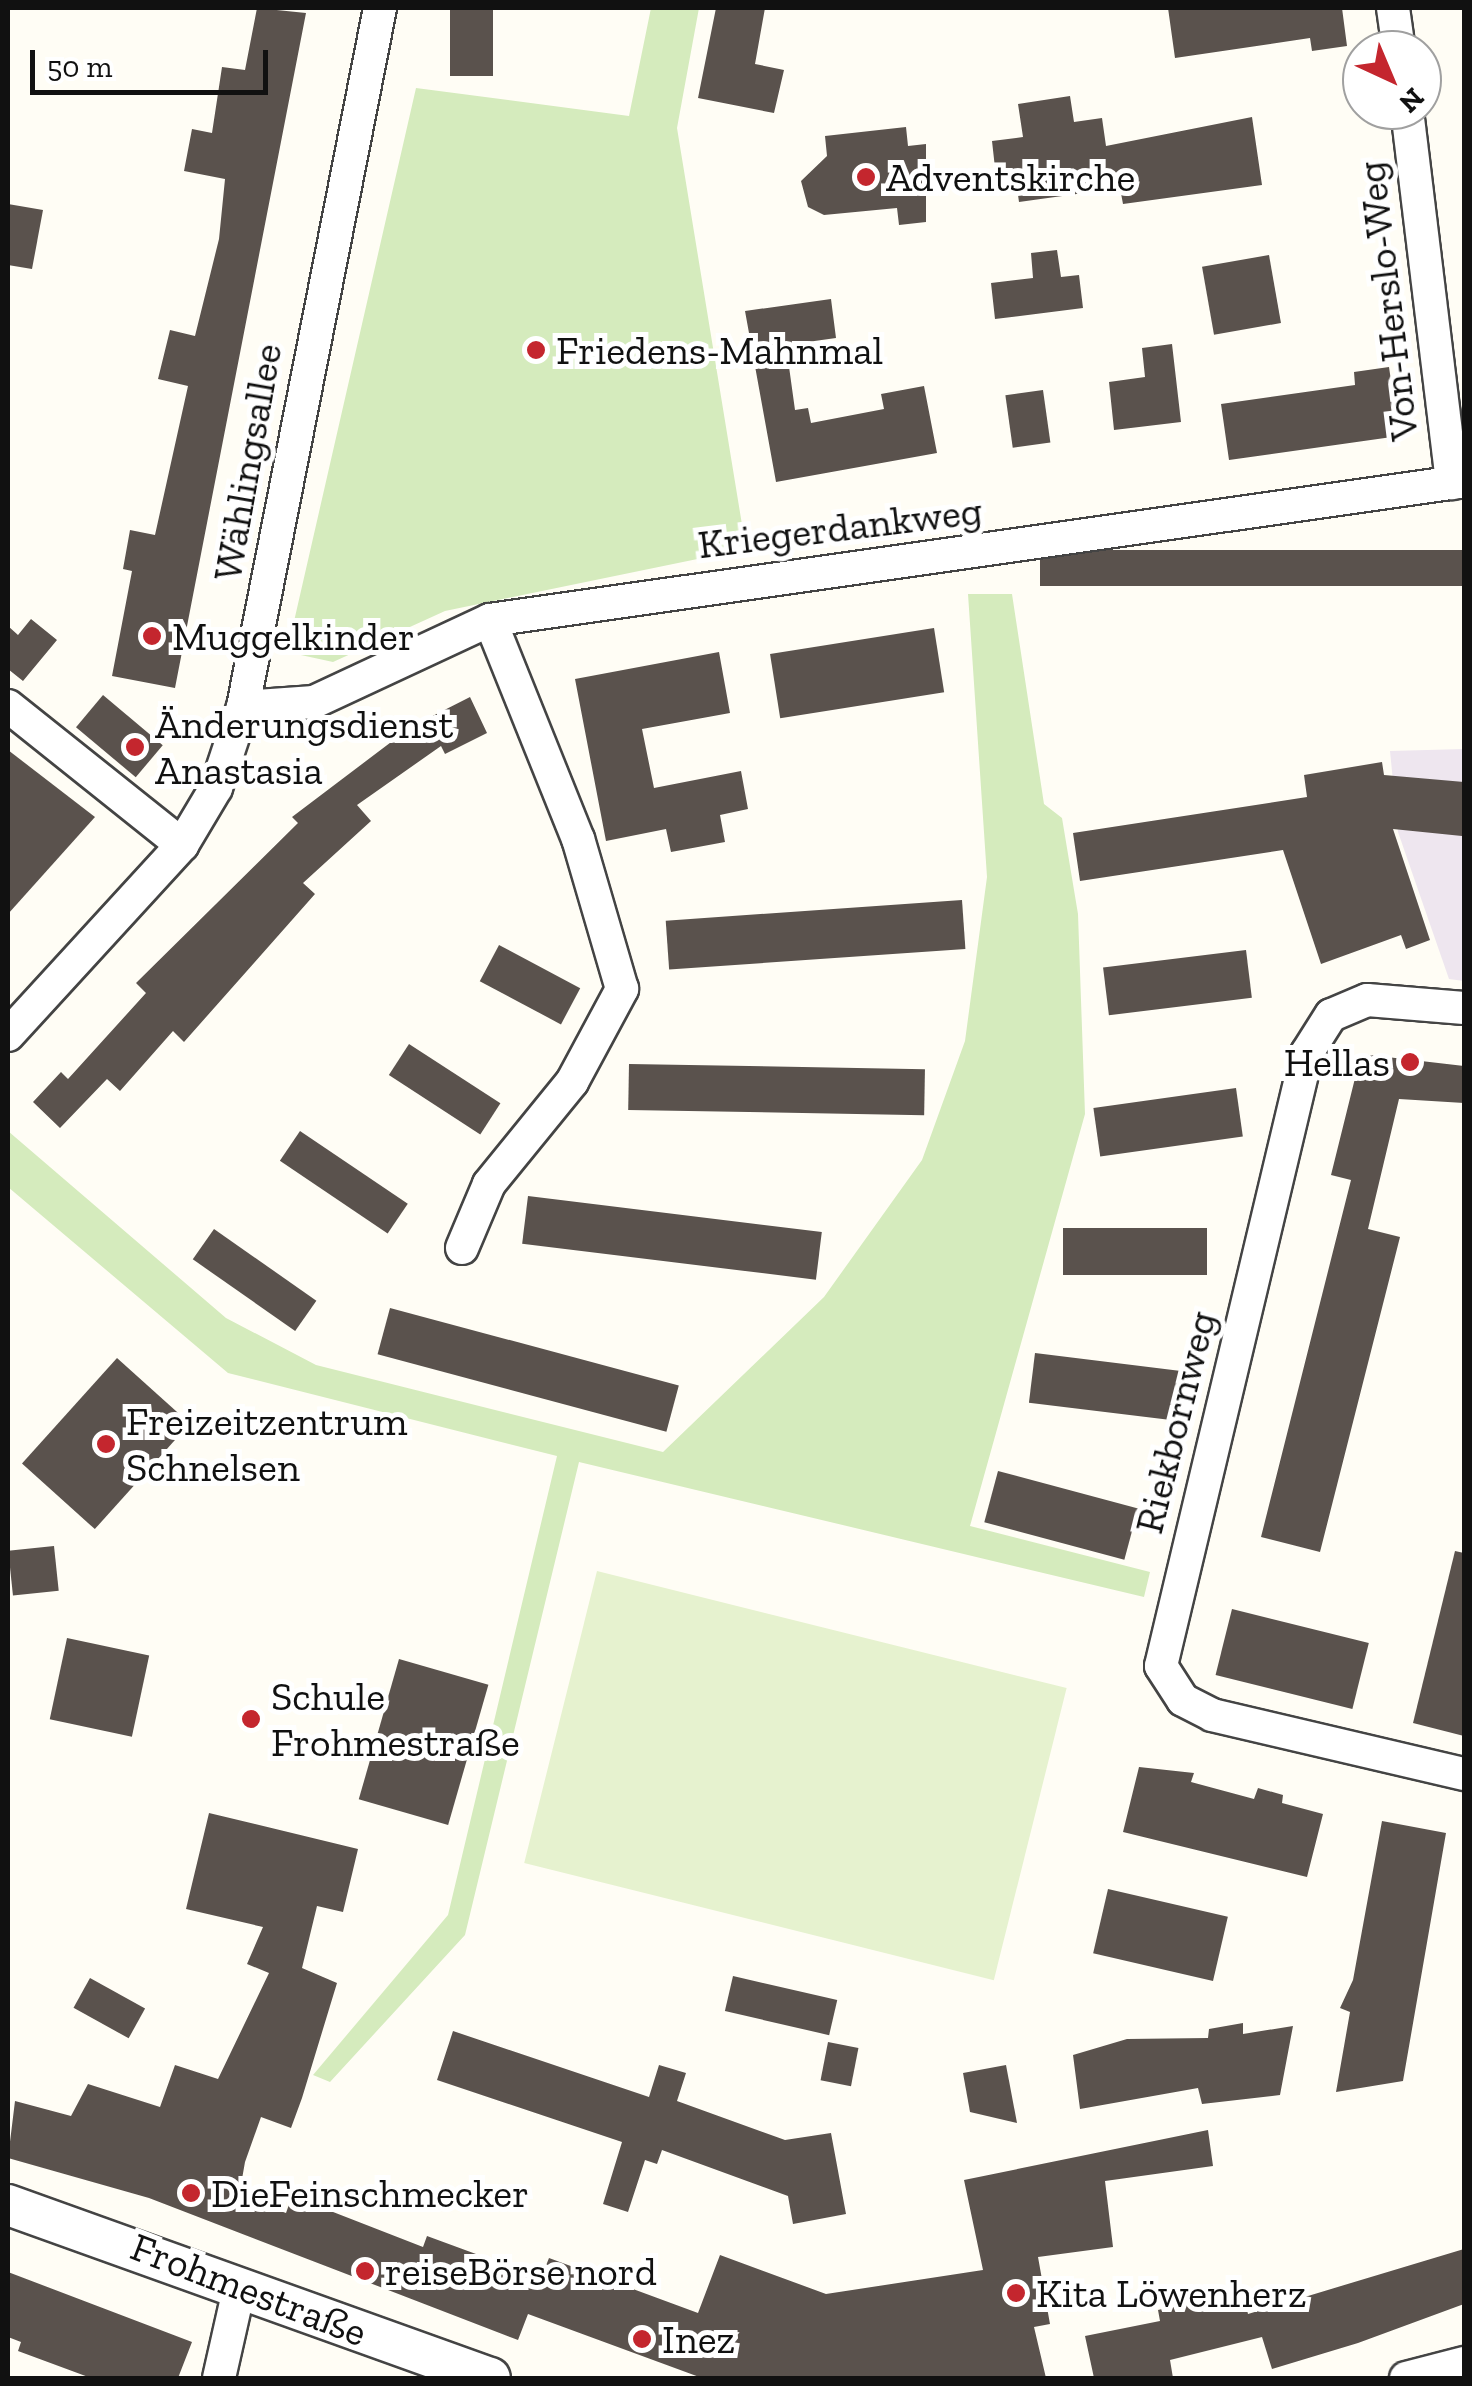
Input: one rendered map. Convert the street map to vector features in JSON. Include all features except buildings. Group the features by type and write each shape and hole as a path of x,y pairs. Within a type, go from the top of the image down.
{"street":[{"name":"Wählingsallee","path":"8,1035 182,845 216,788 243,707 380,8"},
{"name":"Von-Herslo-Weg","path":"1410,130 1458,482"},
{"name":"Kriegerdankweg","path":"243,707 314,702 490,620 1458,482"},
{"path":"462,1248 489,1184 572,1082 622,989 584,856 490,620"},
{"path":"8,706 182,845"},
{"name":"Riekbornweg","path":"1464,1008 1367,1000 1331,1014 1307,1053 1161,1666 1183,1700 1212,1715 1464,1774"},
{"name":"Frohmestraße","path":"8,2205 490,2378"},
{"path":"219,2378 240,2286"},
{"path":"1406,2378 1464,2363"}],"shaded area":[{"path":"1464,749 1464,981 1449,979 1398,832 1390,751"}],"green space":[{"path":"651,8 699,8 677,128 746,549 445,611 333,662 287,652 416,88 629,116"},
{"path":"968,594 1012,594 1044,804 1062,818 1078,914 1085,1114 970,1526 1150,1572 1144,1597 579,1462 465,1935 330,2082 313,2075 448,1915 557,1456 228,1373 8,1187 8,1131 226,1318 316,1365 663,1452 824,1297 922,1160 965,1041 987,877"},
{"path":"597,1571 1067,1688 994,1980 524,1863"}],"place":[{"name":"Adventskirche","path":"866,177"},
{"name":"Friedens-Mahnmal","path":"536,350"},
{"name":"Muggelkinder","path":"152,636"},
{"name":"Änderungsdienst Anastasia","path":"135,747"},
{"name":"Hellas","path":"1410,1062"},
{"name":"Freizeitzentrum Schnelsen","path":"106,1444"},
{"name":"Schule Frohmestraße","path":"251,1719"},
{"name":"DieFeinschmecker","path":"191,2193"},
{"name":"reiseBörse nord","path":"365,2271"},
{"name":"Kita Löwenherz","path":"1016,2293"},
{"name":"Inez","path":"642,2339"}]}
